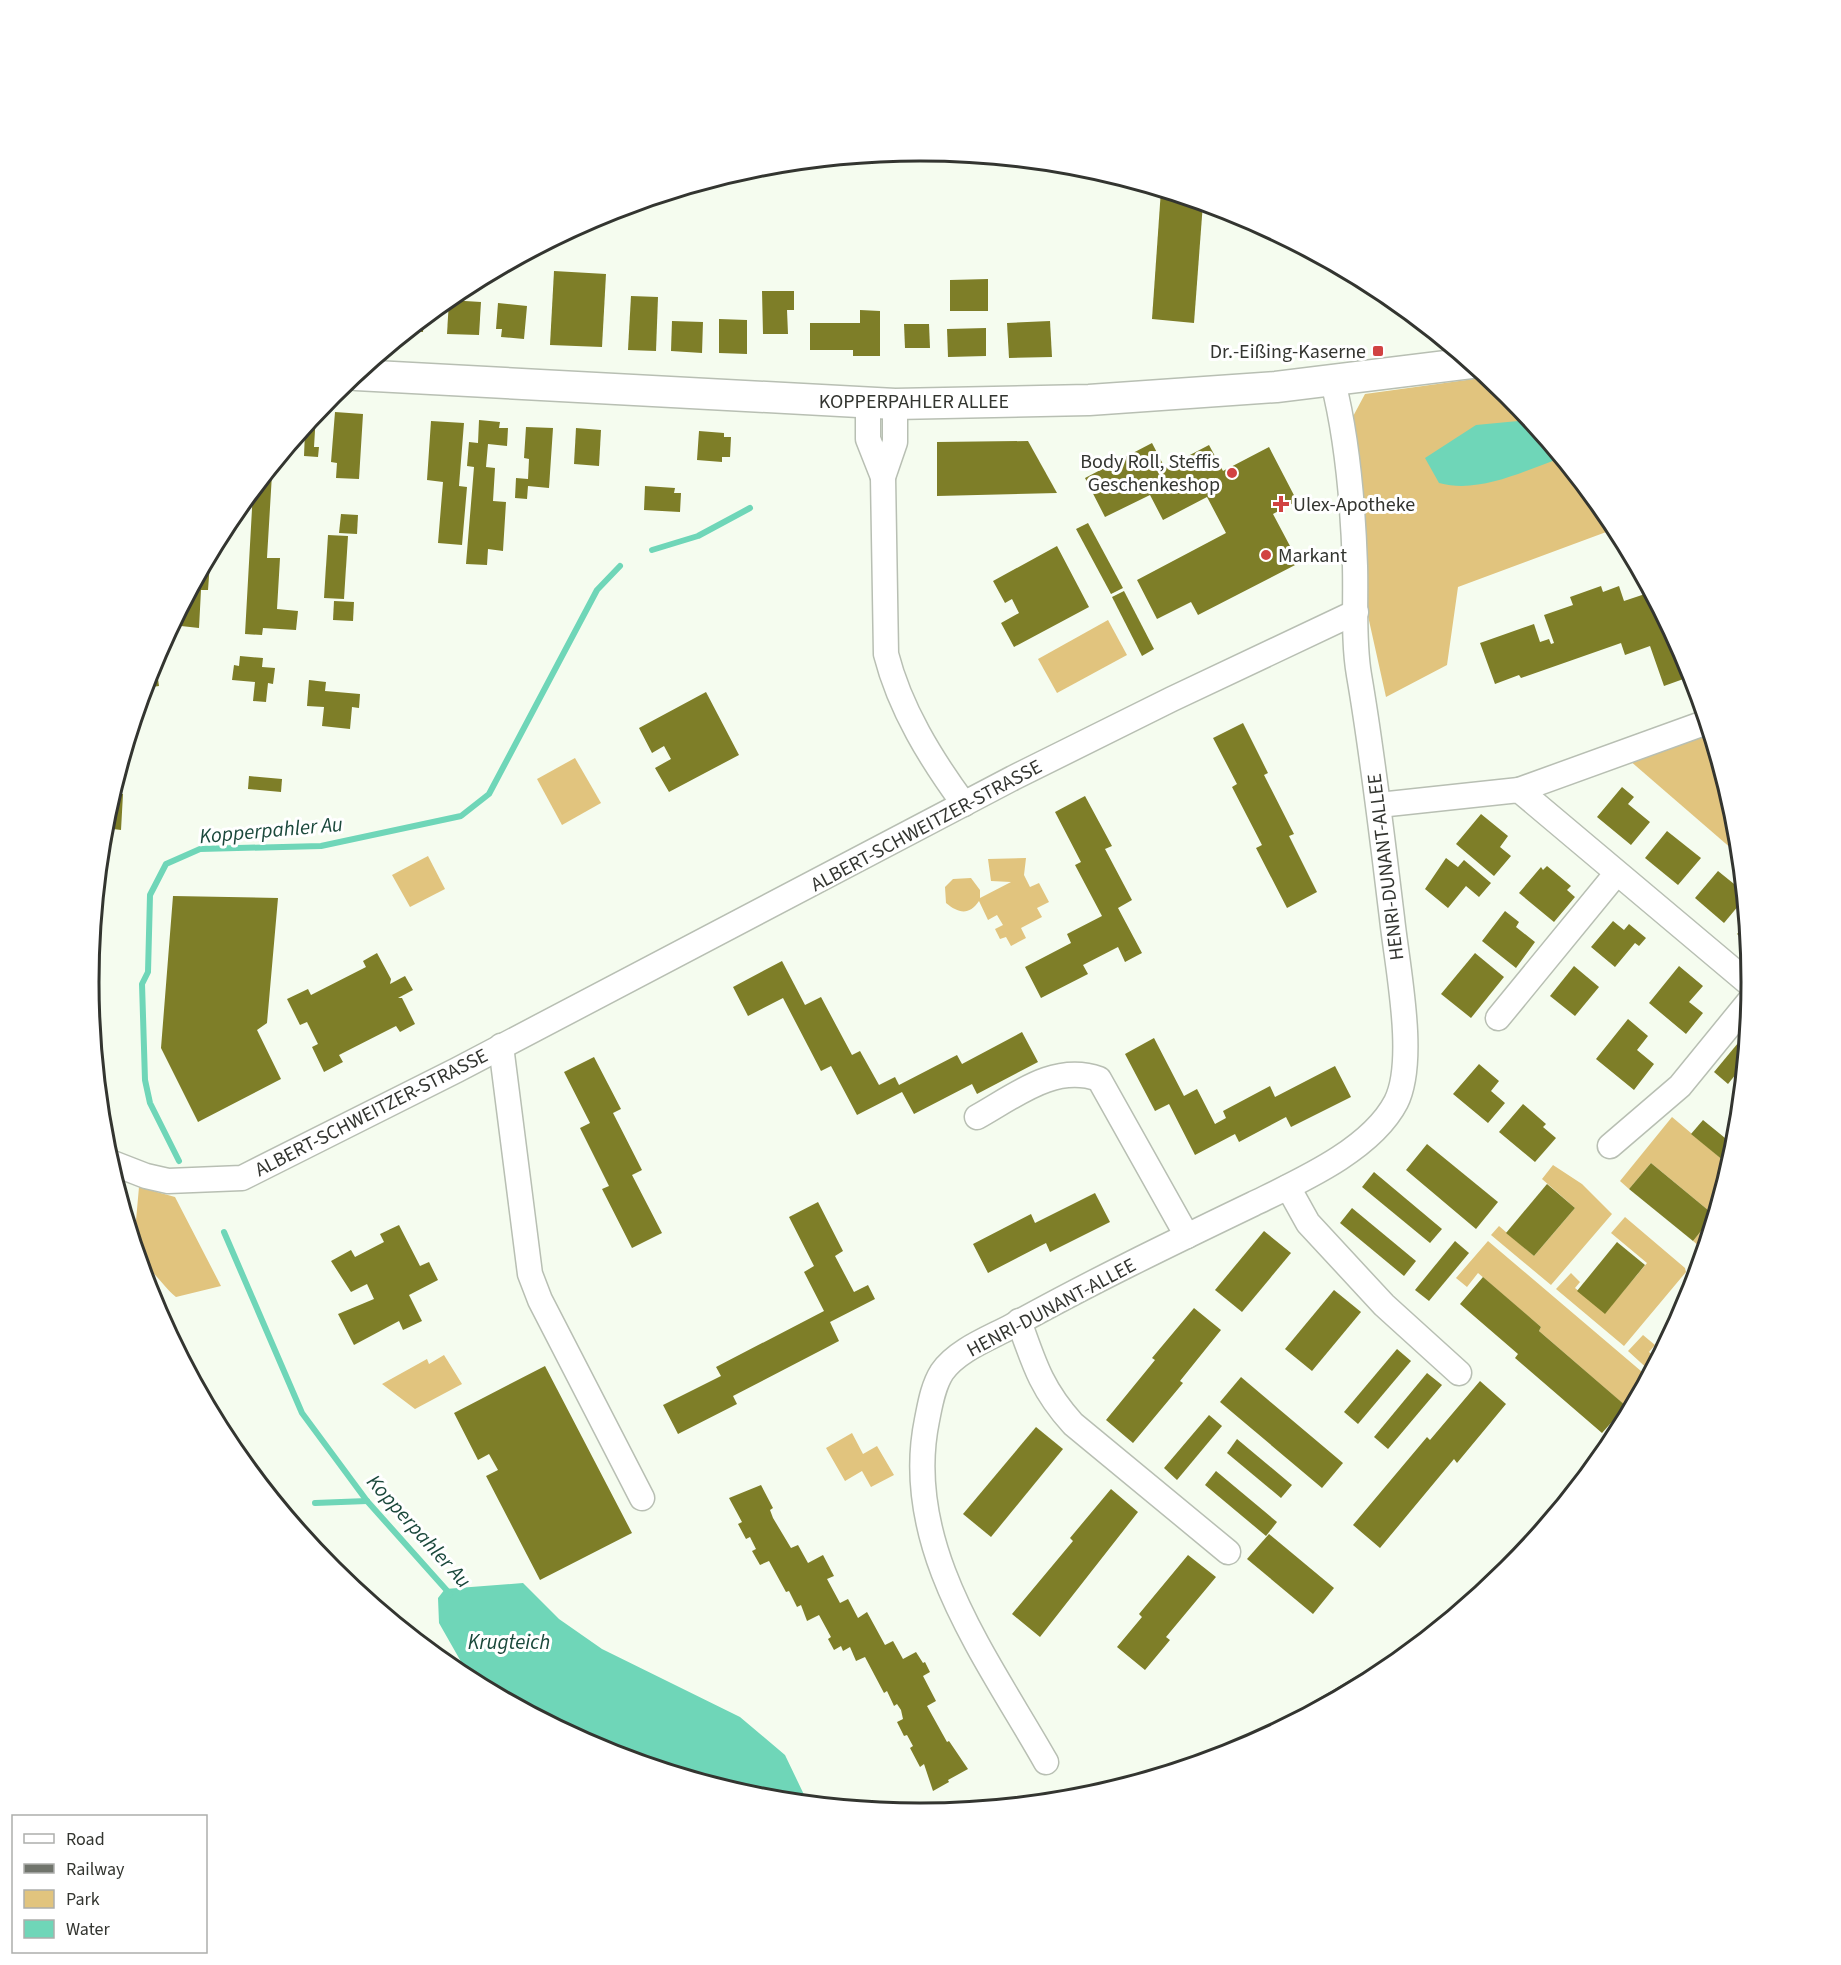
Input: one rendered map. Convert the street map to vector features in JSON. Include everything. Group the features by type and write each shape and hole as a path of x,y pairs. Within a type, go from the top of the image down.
{"street":[{"name":"KOPPERPAHLER ALLEE","path":"368,376 881,404 1089,400 1333,382 1461,364"},
{"name":"HENRI-DUNANT-ALLEE","path":"1046,1762 968,1625 934,1551 924,1498 924,1436 933,1395 943,1371 964,1352 1019,1321 1288,1187 1352,1150 1374,1130 1395,1102 1404,1075 1405,1034 1379,805 1364,691 1359,675 1354,540 1343,429 1333,382"},
{"path":"881,404 868,439 883,477 886,654 893,679 921,738 964,804"},
{"name":"ALBERT-SCHWEITZER-STRASSE","path":"120,1166 146,1176 168,1181 242,1178 501,1046 964,804 1172,699 1356,612"},
{"path":"1379,805 1519,790 1700,725"},
{"path":"1519,790 1742,978"},
{"path":"1498,1018 1616,874"},
{"path":"1610,1146 1680,1086 1741,1011"},
{"name":"ALBERT-SCHWEITZER-STRASSE","path":"501,1046 530,1274 540,1300 642,1498"},
{"path":"977,1117 1055,1075 1083,1073 1099,1079 1187,1236"},
{"path":"1288,1187 1308,1223 1384,1305 1459,1373"},
{"path":"1019,1321 1043,1387 1072,1424 1227,1552"}],"green space":[{"path":"1476,379 1538,441 1572,482 1607,532 1458,587 1447,665 1386,697 1368,616 1350,422 1365,394"},
{"path":"1108,620 1127,655 1057,693 1038,659"},
{"path":"1703,734 1714,770 1730,848 1629,760"},
{"path":"575,758 601,803 562,825 537,779"},
{"path":"428,856 445,889 410,907 392,875"},
{"path":"1026,858 1024,875 1030,887 1039,883 1049,902 1037,908 1042,917 1021,928 1026,938 1011,946 1006,937 1000,939 995,929 1003,925 997,915 988,920 979,901 967,911 959,911 946,903 945,887 953,879 971,878 980,890 980,898 1011,882 991,881 988,859"},
{"path":"1672,1117 1722,1159 1709,1211 1651,1163 1629,1189 1620,1181"},
{"path":"1553,1165 1582,1184 1612,1214 1551,1285 1491,1235 1499,1226 1534,1256 1575,1208 1542,1179"},
{"path":"139,1187 175,1197 221,1286 176,1297 153,1273 136,1223"},
{"path":"1625,1217 1685,1268 1686,1272 1624,1346 1556,1289 1571,1273 1580,1282 1575,1288 1605,1313 1647,1263 1611,1233"},
{"path":"1704,1227 1698,1245 1693,1241"},
{"path":"1488,1241 1643,1373 1625,1405 1539,1331 1541,1327 1478,1273 1467,1287 1456,1278"},
{"path":"1643,1335 1655,1345 1649,1352 1652,1355 1646,1367 1628,1351"},
{"path":"444,1355 462,1384 415,1409 382,1384 427,1359 429,1364"},
{"path":"852,1433 863,1454 877,1446 894,1475 871,1487 862,1471 845,1481 826,1448"}],"water":[{"path":"1519,421 1554,461 1517,475 1486,483 1454,486 1439,483 1425,458 1476,425"},
{"name":"Krugteich","path":"523,1583 559,1619 602,1649 740,1717 785,1755 804,1796 708,1776 656,1760 557,1719 510,1694 463,1665 439,1623 438,1598 445,1589"}],"building":[{"path":"1160,197 1202,212 1194,323 1152,319"},
{"path":"554,271 606,274 602,347 550,345"},
{"path":"988,279 988,311 950,311 950,280"},
{"path":"762,291 794,291 794,310 787,310 788,334 763,334"},
{"path":"631,296 658,297 656,351 628,350"},
{"path":"462,301 481,302 479,335 447,334 448,310"},
{"path":"498,303 527,306 524,339 501,337 502,329 496,329"},
{"path":"860,310 880,311 880,356 853,356 853,350 810,350 810,323 860,323"},
{"path":"719,319 747,320 747,354 719,353"},
{"path":"672,321 703,322 702,353 671,351"},
{"path":"1050,321 1052,357 1009,358 1007,323"},
{"path":"904,324 929,324 930,348 905,348"},
{"path":"986,328 986,356 948,357 947,329"},
{"path":"335,412 363,414 359,479 336,478 337,463 331,462"},
{"path":"479,420 500,422 499,428 508,428 507,446 488,444 486,467 495,468 493,501 506,502 503,551 488,549 487,565 466,564 474,467 467,466 469,442 478,443"},
{"path":"431,421 464,423 459,486 467,487 462,545 438,543 443,482 427,480"},
{"path":"526,427 553,428 549,488 528,486 527,499 515,498 516,478 528,479 529,459 524,458"},
{"path":"315,428 314,447 319,447 318,457 304,456 305,439"},
{"path":"576,428 601,430 599,466 574,464"},
{"path":"699,431 724,433 724,437 731,437 730,457 722,457 722,462 697,460"},
{"path":"1028,441 1057,493 937,496 937,442"},
{"path":"1152,443 1165,468 1209,445 1223,471 1269,447 1297,501 1273,514 1299,563 1198,615 1191,602 1157,619 1137,580 1226,533 1207,497 1163,520 1150,495 1105,517 1085,478"},
{"path":"272,479 267,558 280,558 277,609 298,611 296,630 263,628 262,635 245,634 252,505"},
{"path":"645,486 675,488 674,493 681,493 680,512 644,510"},
{"path":"341,514 358,515 357,534 339,533"},
{"path":"1088,523 1123,588 1111,594 1076,529"},
{"path":"328,535 348,536 344,599 324,598"},
{"path":"1057,546 1089,607 1014,647 1001,623 1019,613 1012,599 1005,603 993,581"},
{"path":"209,571 208,590 201,590 199,628 181,626"},
{"path":"1601,586 1603,592 1619,586 1624,601 1644,594 1683,679 1664,686 1650,646 1625,655 1621,643 1521,678 1519,675 1495,684 1480,643 1534,624 1540,642 1549,639 1551,644 1554,643 1544,615 1573,605 1570,597"},
{"path":"1124,591 1154,649 1142,656 1112,597"},
{"path":"334,601 354,602 353,621 333,620"},
{"path":"240,656 263,658 262,667 275,668 273,684 268,683 266,702 253,701 255,682 232,680 234,665 239,666"},
{"path":"309,680 326,682 325,691 360,694 359,708 352,707 350,729 322,726 324,707 307,706"},
{"path":"706,692 739,755 669,792 655,768 671,759 664,746 652,753 639,728"},
{"path":"1243,723 1268,773 1264,775 1294,834 1289,836 1317,892 1287,908 1256,848 1262,845 1232,787 1237,784 1213,738"},
{"path":"249,776 282,779 281,792 248,789"},
{"path":"1622,787 1634,797 1628,804 1650,822 1631,845 1597,817"},
{"path":"123,794 121,830 114,829"},
{"path":"1085,796 1112,846 1105,849 1132,900 1118,908 1142,953 1125,962 1118,947 1083,965 1088,974 1041,998 1025,967 1071,943 1067,934 1102,916 1075,865 1081,862 1055,812"},
{"path":"1481,814 1508,836 1500,847 1511,856 1494,876 1456,844"},
{"path":"1667,831 1701,858 1678,885 1645,858"},
{"path":"1446,858 1458,867 1464,860 1491,883 1479,897 1466,886 1448,908 1425,889"},
{"path":"1547,866 1571,886 1567,890 1575,897 1554,922 1519,893 1541,867 1543,870"},
{"path":"1718,871 1736,886 1738,906 1724,923 1695,898"},
{"path":"173,896 278,898 267,1023 257,1030 281,1079 198,1122 161,1048"},
{"path":"1505,911 1519,922 1516,927 1535,942 1516,968 1482,941"},
{"path":"1613,921 1624,930 1629,924 1646,938 1639,946 1635,943 1615,967 1591,947"},
{"path":"377,953 391,979 390,984 405,976 413,990 398,998 402,998 415,1024 400,1032 396,1026 339,1055 343,1062 324,1072 312,1047 318,1044 307,1022 300,1025 287,999 308,989 311,995 366,967 363,961"},
{"path":"1475,953 1504,977 1471,1018 1441,994"},
{"path":"782,961 805,1005 821,997 852,1055 860,1051 879,1085 895,1077 899,1085 957,1055 962,1064 1022,1032 1038,1062 977,1094 972,1084 914,1114 902,1092 857,1115 831,1066 821,1071 783,998 748,1016 733,987"},
{"path":"1574,966 1599,987 1575,1016 1550,996"},
{"path":"1679,966 1703,986 1689,1002 1703,1013 1686,1034 1649,1003"},
{"path":"1628,1019 1648,1036 1637,1050 1654,1064 1634,1090 1596,1059"},
{"path":"1154,1038 1184,1096 1197,1089 1215,1124 1226,1118 1223,1111 1270,1086 1275,1097 1335,1066 1351,1097 1291,1127 1286,1117 1239,1142 1235,1134 1195,1155 1169,1104 1155,1111 1125,1054"},
{"path":"1740,1041 1737,1073 1728,1084 1714,1072"},
{"path":"594,1057 621,1109 613,1113 642,1170 632,1175 662,1233 632,1248 602,1189 609,1186 580,1128 590,1123 564,1072"},
{"path":"1479,1064 1499,1081 1491,1091 1505,1103 1488,1123 1453,1094"},
{"path":"1523,1104 1546,1124 1543,1127 1556,1138 1535,1162 1499,1132"},
{"path":"1703,1120 1727,1139 1722,1160 1691,1134"},
{"path":"1427,1144 1498,1202 1476,1229 1406,1170"},
{"path":"1651,1163 1709,1211 1704,1227 1693,1241 1629,1189"},
{"path":"1374,1172 1442,1229 1430,1243 1362,1187"},
{"path":"1547,1184 1575,1208 1534,1256 1506,1233"},
{"path":"1095,1193 1110,1222 1050,1252 1046,1243 988,1273 973,1244 1031,1214 1035,1223"},
{"path":"818,1202 843,1251 835,1256 854,1292 868,1285 875,1299 830,1322 839,1341 733,1396 737,1404 678,1434 663,1405 721,1376 716,1367 824,1311 804,1272 814,1266 789,1217"},
{"path":"1352,1208 1416,1261 1404,1276 1340,1223"},
{"path":"399,1225 420,1266 429,1262 438,1280 409,1295 422,1321 403,1330 399,1321 354,1345 338,1314 374,1299 367,1284 351,1292 331,1261 351,1250 355,1257 384,1242 380,1234"},
{"path":"1264,1231 1291,1253 1242,1312 1215,1290"},
{"path":"1455,1241 1469,1253 1429,1301 1415,1290"},
{"path":"1617,1242 1645,1265 1605,1314 1577,1291"},
{"path":"1483,1277 1541,1327 1539,1331 1625,1405 1620,1413 1602,1433 1515,1358 1518,1354 1460,1304"},
{"path":"1334,1290 1361,1312 1312,1371 1285,1349"},
{"path":"1194,1308 1221,1330 1180,1381 1183,1383 1133,1443 1106,1420 1155,1360 1152,1358"},
{"path":"1397,1349 1411,1361 1358,1424 1344,1412"},
{"path":"545,1366 632,1533 540,1580 486,1476 498,1470 489,1454 478,1460 454,1413"},
{"path":"1427,1373 1442,1385 1388,1449 1374,1437"},
{"path":"1241,1377 1343,1463 1322,1488 1220,1402"},
{"path":"1480,1381 1506,1404 1457,1463 1454,1459 1380,1548 1353,1525 1427,1437 1430,1440"},
{"path":"1209,1415 1222,1426 1177,1480 1164,1468"},
{"path":"1036,1427 1063,1449 991,1537 963,1514"},
{"path":"1237,1439 1292,1485 1281,1498 1227,1453"},
{"path":"1216,1471 1277,1522 1266,1536 1205,1485"},
{"path":"761,1485 773,1508 770,1510 773,1518 791,1548 798,1545 808,1563 823,1555 834,1576 827,1579 840,1603 848,1599 858,1618 867,1612 885,1645 893,1641 903,1659 916,1652 923,1663 925,1662 930,1672 923,1676 936,1701 927,1706 947,1742 949,1741 968,1769 948,1780 949,1782 933,1791 924,1764 920,1767 910,1748 913,1746 907,1735 904,1736 897,1722 903,1719 901,1710 897,1704 894,1706 887,1691 884,1693 865,1657 856,1661 850,1647 843,1651 841,1646 834,1650 828,1639 831,1637 819,1615 807,1621 801,1605 797,1607 789,1591 786,1592 769,1561 760,1565 752,1551 756,1549 750,1537 746,1539 738,1524 742,1522 729,1498"},
{"path":"1111,1489 1138,1512 1040,1637 1012,1614 1073,1541 1070,1538"},
{"path":"1269,1534 1334,1588 1313,1614 1247,1559"},
{"path":"1188,1555 1216,1577 1166,1637 1170,1640 1145,1670 1117,1647 1142,1617 1139,1614"}],"waterway":[{"name":"Kopperpahler Au","path":"652,550 698,536 750,508"},
{"name":"Kopperpahler Au","path":"179,1161 150,1103 145,1080 142,984 148,972 150,895 166,864 200,849 321,846 461,816 489,794 597,590 620,566"},
{"name":"Kopperpahler Au","path":"224,1232 302,1413 367,1501 450,1594"},
{"path":"315,1503 367,1501"}],"place":[{"name":"Dr.-Eißing-Kaserne","path":"1378,351"},
{"name":"Body Roll, Steffis Geschenkeshop","path":"1232,473"},
{"name":"Ulex-Apotheke","path":"1281,504"},
{"name":"Markant","path":"1266,555"}]}
